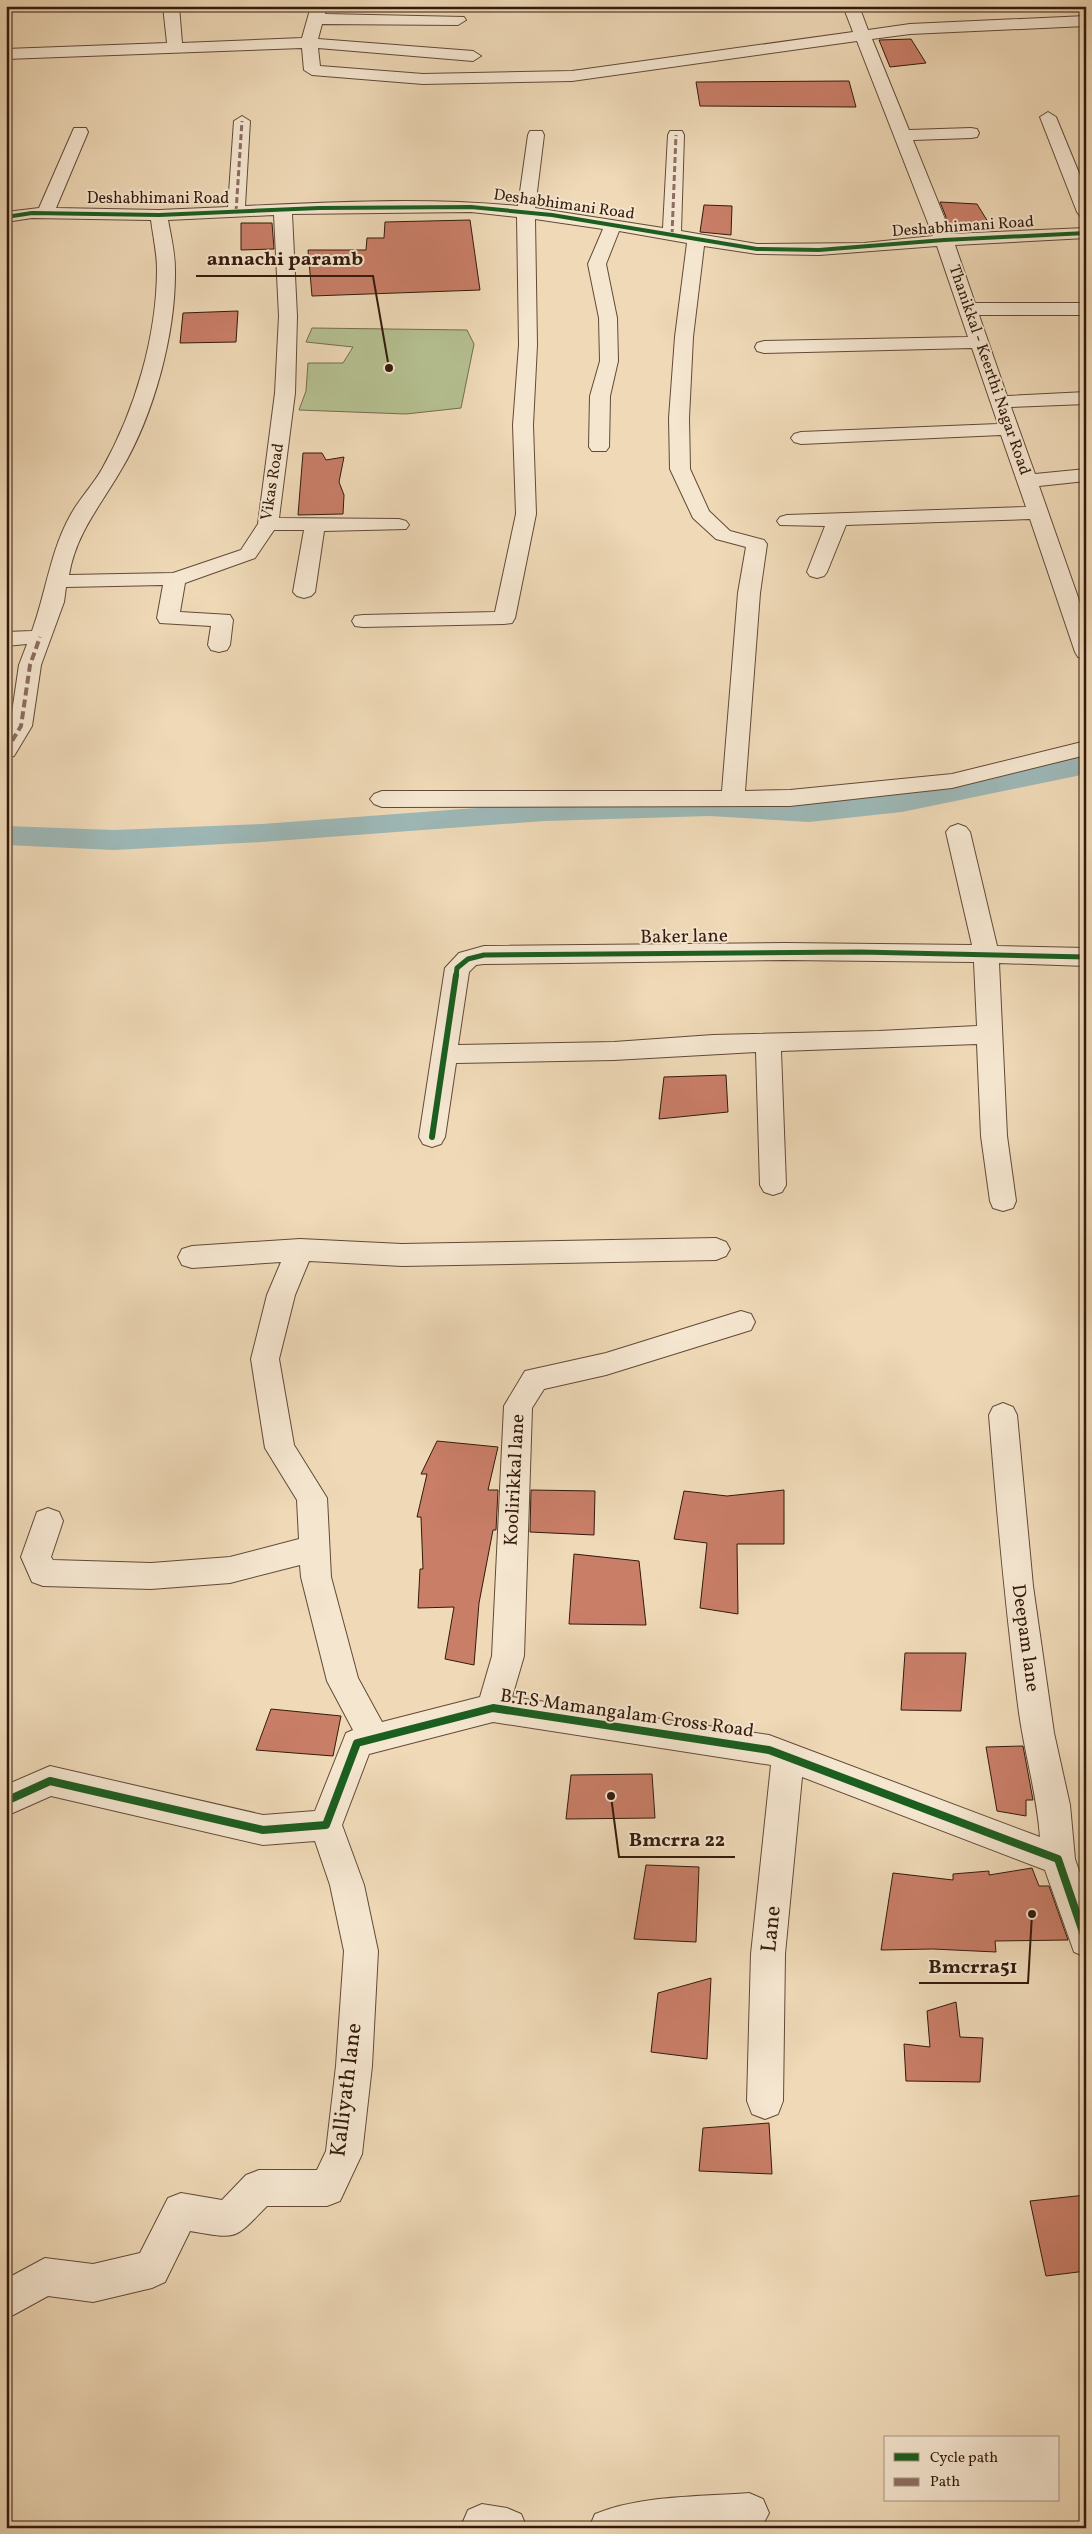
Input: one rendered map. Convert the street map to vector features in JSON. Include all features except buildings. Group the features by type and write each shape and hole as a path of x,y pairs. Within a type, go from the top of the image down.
{"street":[{"path":"171,6 175,49"},
{"name":"Thanikkal - Keerthi Nagar Road","path":"851,6 944,240 1086,652"},
{"path":"458,20 318,12 309,43 312,70 443,79 572,76 910,29 1086,21"},
{"path":"6,54 309,43 473,56"},
{"path":"1048,117 1086,212"},
{"path":"236,212 242,121"},
{"path":"45,213 80,132"},
{"path":"904,136 971,133"},
{"path":"363,621 504,618 526,514 523,425 528,345 526,211 536,136"},
{"path":"672,235 676,136"},
{"name":"Deshabhimani Road","path":"7,218 45,213 159,214 283,211 318,208 471,207 526,211 757,249 819,250 864,248 944,240 1086,234"},
{"name":"Vikas Road","path":"57,581 176,579 248,554 268,524 285,393 288,316 283,211"},
{"path":"6,751 21,726 30,665 53,602 61,560 80,516 112,469 140,406 159,344 166,269 159,214"},
{"path":"599,447 600,396 609,361 608,318 597,264 613,225"},
{"path":"696,240 684,337 679,418 680,469 700,514 723,535 757,544 749,593 733,798"},
{"path":"968,309 1086,309"},
{"path":"764,347 979,342"},
{"path":"1000,402 1086,398"},
{"path":"801,438 1010,429"},
{"path":"1027,481 1086,475"},
{"path":"787,521 1038,513"},
{"path":"817,572 838,520"},
{"path":"268,524 399,525"},
{"path":"304,592 315,525"},
{"path":"176,579 168,618 222,620 219,644"},
{"path":"6,639 40,637"},
{"path":"382,799 790,798 952,781 1086,748"},
{"path":"958,832 986,953 994,1136 1003,1201"},
{"name":"Baker lane","path":"432,1137 458,968 468,959 484,955 697,951 986,953 1086,957"},
{"path":"445,1054 614,1051 713,1044 989,1034"},
{"path":"768,1043 772,1185"},
{"path":"192,1257 300,1250 402,1255 614,1253 716,1249"},
{"path":"300,1250 281,1295 265,1359 280,1448 312,1498 316,1577 343,1681 374,1738"},
{"name":"Koolirikkal lane","path":"492,1708 508,1656 518,1406 535,1379 606,1364 741,1322"},
{"name":"Deepam lane","path":"1003,1415 1018,1586 1038,1733 1054,1805 1058,1859"},
{"path":"48,1520 36,1557 43,1573 150,1576 230,1570 314,1548"},
{"name":"B.T.S Mamangalam Cross Road","path":"326,1825 357,1742 492,1708 769,1750 1058,1859"},
{"name":"Lane","path":"765,2101 768,1954 788,1757"},
{"path":"6,1801 50,1781 263,1830 326,1825"},
{"name":"Kalliyath lane","path":"6,2300 45,2277 93,2283 152,2269 181,2211 230,2219 259,2188 327,2188 344,2154 354,2066 361,1951 347,1886 326,1825"},
{"path":"1058,1859 1086,1941"},
{"path":"609,2528 651,2521 749,2513"}],"green space":[{"path":"312,328 467,330 474,344 461,408 406,414 299,410 306,391 308,363 343,363 353,347 306,342"}],"waterway":[{"path":"6,835 114,840 262,833 544,812 710,807 809,813 902,803 1086,765"}],"marked path":[{"path":"236,212 242,121"},
{"path":"672,235 676,135"},
{"path":"6,751 21,726 30,665 40,637"}],"cycle path":[{"path":"6,217 32,213 159,215 319,208 471,207 552,215 757,249 819,250 864,248 944,240 1086,233"},
{"path":"432,1137 457,968 468,959 484,955 785,952 1011,954 1086,957"},
{"path":"6,1801 50,1781 263,1830 326,1825 357,1743 493,1708 769,1750 1058,1859 1086,1941"}],"place":[{"name":"annachi paramb","path":"389,368"},
{"name":"Bmcrra 22","path":"611,1796"},
{"name":"Bmcrra51","path":"1032,1914"}]}
